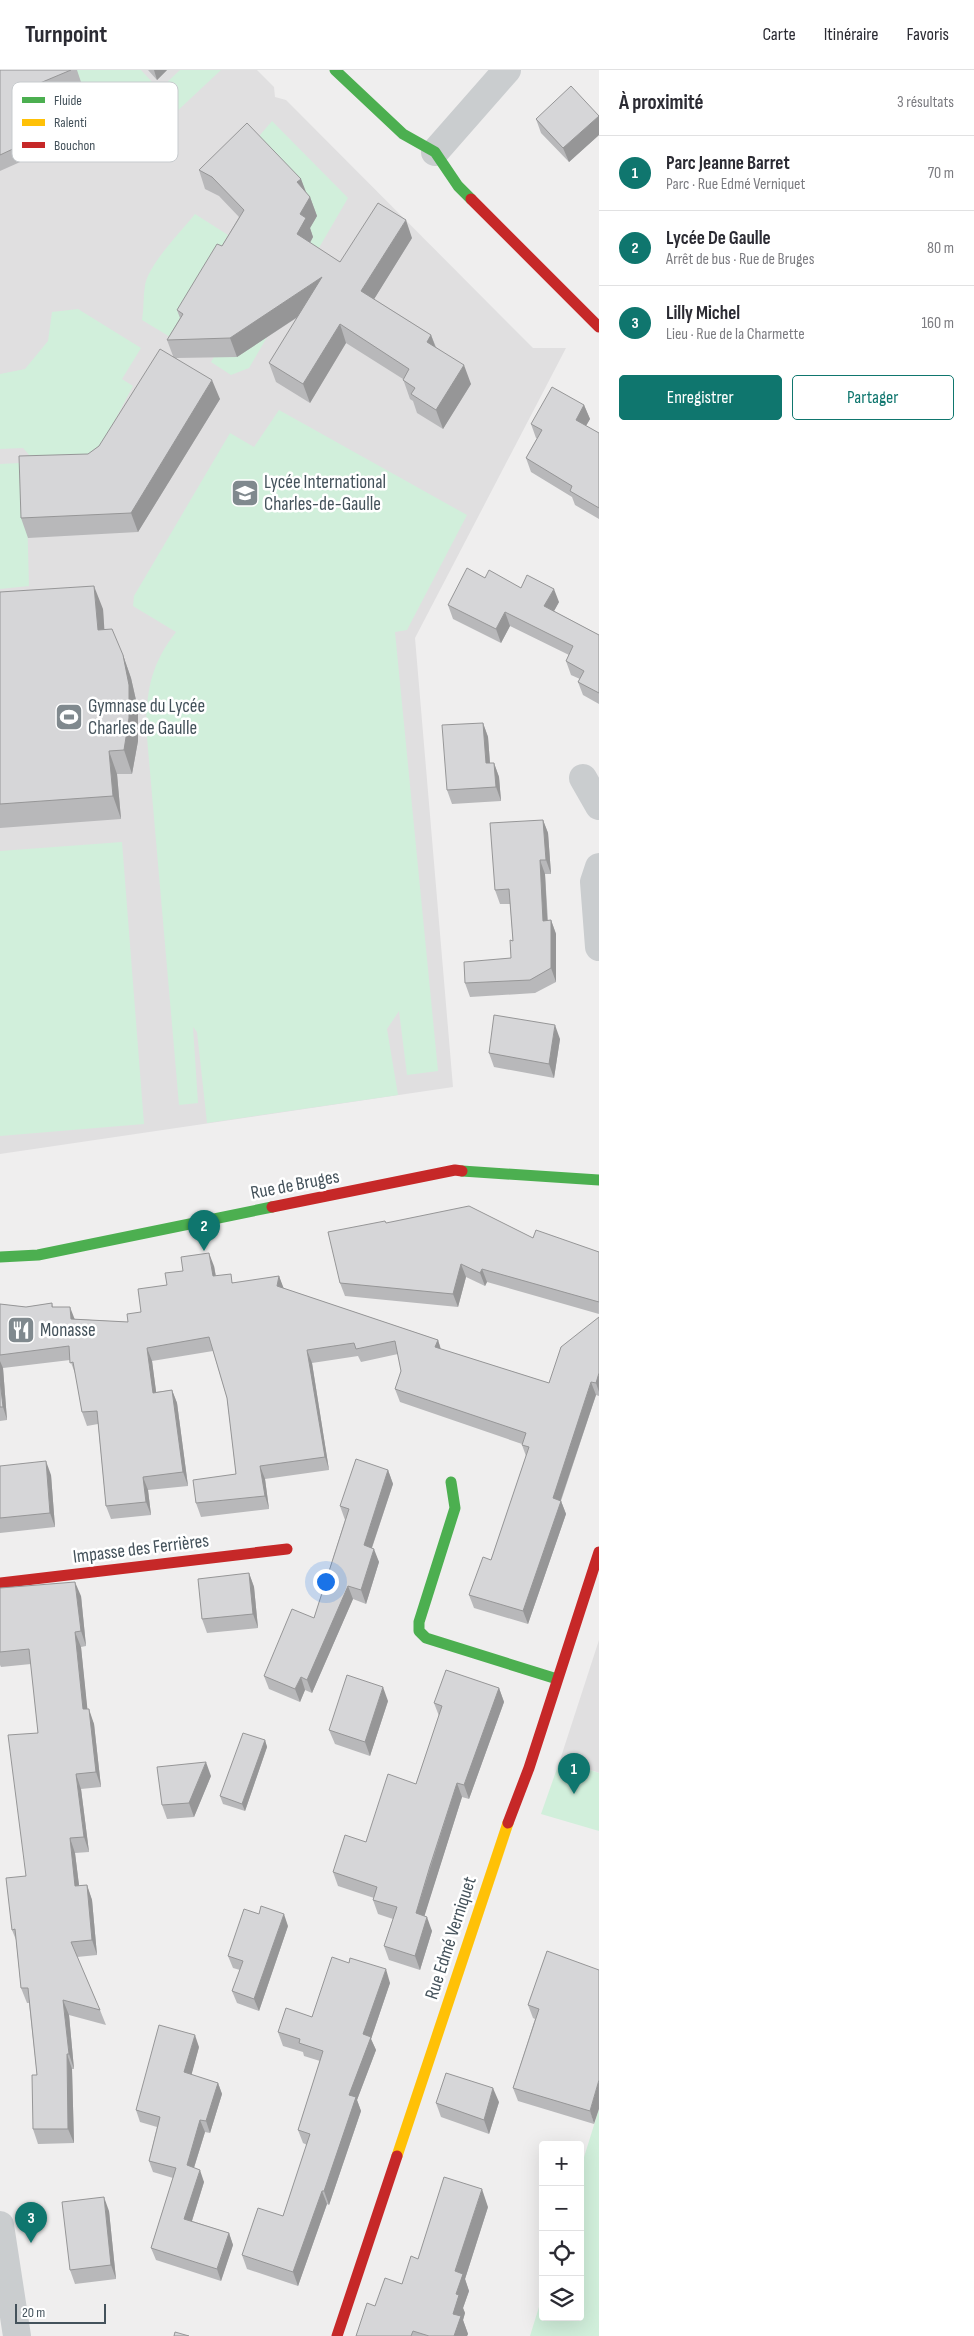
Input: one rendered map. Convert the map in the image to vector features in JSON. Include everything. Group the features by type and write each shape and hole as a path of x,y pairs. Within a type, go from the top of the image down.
{"street":[{"path":"335,70 403,134 434,152 458,186 599,327"},
{"path":"434,152 507,70"},
{"path":"583,778 599,806"},
{"path":"599,867 594,882 599,947"},
{"name":"Rue de Bruges","path":"0,1257 38,1255 456,1170 599,1180"},
{"path":"450,1482 455,1508 419,1622 419,1631 426,1638 557,1678"},
{"name":"Impasse des Ferrières","path":"0,1583 287,1550"},
{"name":"Rue Edmé Verniquet","path":"337,2336 511,1813 529,1768 599,1552"},
{"path":"0,2225 11,2326"}],"shaded area":[{"name":"Lycée International Charles-de-Gaulle","path":"0,70 257,70 274,87 275,97 286,100 533,348 566,348 415,638 453,1087 0,1154"},
{"path":"599,1640 599,1773 560,1760"}],"green space":[{"path":"76,70 141,70 152,82 64,82"},
{"path":"180,70 221,70 178,110 178,82 167,82"},
{"path":"272,121 348,198 249,368 231,375 211,362 218,350 254,142"},
{"path":"195,214 228,235 178,325 195,352 142,320 144,289 148,276 159,257"},
{"path":"78,309 141,348 122,379 133,386 96,456 31,457 23,448 0,449 0,374 25,369 48,341 52,312"},
{"path":"279,410 467,515 407,630 395,632 438,1071 407,1075 399,1011 387,1029 398,1095 207,1123 197,1032 193,1027 198,1103 179,1105 146,726 152,676 161,654 176,632 133,606 134,596 230,433 254,447"},
{"path":"19,463 26,475 29,586 0,589 0,464"},
{"path":"122,842 144,1124 0,1136 0,851"},
{"path":"560,1760 599,1773 599,1831 541,1814"},
{"path":"599,2109 599,2336 530,2336 539,2307 539,2321 584,2321 584,2157"}],"building":[{"path":"0,70 71,70 42,82 12,82 12,149 0,155"},
{"path":"571,86 599,116 563,148 536,119"},
{"path":"247,123 301,179 297,182 310,197 300,214 306,218 297,234 340,262 378,203 406,220 361,291 431,335 427,342 464,365 436,410 411,394 415,388 403,380 409,369 340,324 303,384 269,363 322,277 230,338 167,340 183,314 177,310 217,244 222,246 244,210 212,177 199,170"},
{"path":"160,349 212,380 131,513 21,518 19,456 88,454 99,446"},
{"path":"552,387 584,405 576,420 599,433 599,508 570,491 572,486 526,458 542,430 531,424"},
{"path":"467,568 485,578 489,570 521,588 527,575 554,589 544,606 599,635 599,693 578,682 584,671 566,661 573,646 505,612 496,629 448,605"},
{"name":"Gymnase du Lycée Charles de Gaulle","path":"94,586 98,630 112,629 123,655 129,685 129,718 124,750 109,751 113,796 0,804 0,592"},
{"path":"483,723 486,763 494,763 496,787 447,790 442,725"},
{"path":"543,820 546,860 540,860 543,921 551,920 551,968 530,980 465,983 464,962 511,958 510,940 513,941 509,889 495,890 490,823"},
{"path":"494,1015 555,1025 549,1064 489,1053"},
{"path":"469,1206 533,1238 536,1230 599,1252 599,1302 482,1269 480,1273 461,1264 453,1294 340,1283 328,1232 385,1221 386,1223"},
{"path":"209,1253 213,1276 231,1274 232,1283 279,1276 277,1286 438,1340 435,1347 549,1383 561,1347 599,1317 599,1373 596,1383 591,1382 553,1498 561,1501 523,1611 469,1595 483,1557 491,1560 529,1447 522,1445 526,1433 395,1389 401,1371 395,1341 356,1349 354,1343 307,1350 325,1457 260,1466 265,1496 196,1503 193,1480 236,1474 227,1398 209,1337 147,1348 153,1393 172,1390 183,1472 143,1477 146,1502 106,1506 97,1411 82,1412 73,1362 70,1363 69,1346 0,1355 0,1304 26,1307 52,1303 52,1307 70,1307 71,1319 128,1322 127,1314 141,1312 138,1289 167,1285 165,1273 183,1271 181,1257"},
{"path":"0,1380 3,1407 0,1407"},
{"path":"356,1459 388,1470 364,1545 374,1549 361,1590 348,1586 307,1680 301,1677 295,1689 264,1676 292,1609 314,1618 349,1509 340,1506"},
{"path":"46,1461 50,1513 0,1518 0,1466"},
{"path":"249,1573 253,1614 202,1619 198,1579"},
{"path":"75,1582 81,1631 75,1632 83,1709 89,1709 96,1772 76,1774 84,1837 70,1838 75,1886 87,1885 92,1940 71,1942 100,2010 63,2000 69,2054 67,2054 68,2129 33,2129 32,2075 37,2075 28,1988 21,1988 15,1929 12,1930 6,1878 26,1876 8,1735 38,1733 29,1649 0,1652 0,1588"},
{"path":"446,1670 499,1688 464,1785 457,1783 430,1866 416,1913 427,1917 415,1956 384,1946 397,1907 373,1900 377,1887 333,1872 345,1835 366,1842 388,1774 416,1784 442,1706 434,1703"},
{"path":"347,1675 383,1687 365,1742 329,1730"},
{"path":"243,1733 265,1740 242,1804 220,1796"},
{"path":"206,1762 189,1803 162,1805 157,1767"},
{"path":"261,1906 284,1914 254,1999 232,1991 243,1961 228,1956 244,1909 259,1914"},
{"path":"547,1951 599,1970 599,2080 590,2111 513,2088 539,2009 528,2005"},
{"path":"332,1957 349,1963 350,1958 386,1969 363,2034 371,2037 349,2095 356,2097 324,2191 322,2191 293,2272 242,2255 258,2208 283,2216 310,2134 298,2130 323,2051 299,2043 300,2039 278,2032 286,2008 312,2017"},
{"path":"159,2025 195,2035 184,2072 218,2083 206,2121 200,2120 187,2165 200,2170 184,2219 229,2233 217,2269 151,2248 176,2168 149,2161 160,2117 136,2110"},
{"path":"446,2073 493,2088 484,2120 436,2103"},
{"path":"444,2177 482,2189 455,2271 463,2274 456,2294 459,2295 453,2314 461,2316 454,2336 429,2336 413,2331 411,2336 356,2336 367,2303 375,2306 385,2278 402,2284 411,2256 418,2259"},
{"path":"104,2197 111,2265 70,2270 62,2202"},
{"path":"175,2332 189,2336 174,2336"}],"traffic: fast":[{"path":"335,70 403,134 435,152 458,186 471,199"},
{"path":"462,1171 599,1180"},
{"path":"0,1257 38,1255 272,1207"},
{"path":"451,1482 455,1508 419,1622 419,1631 426,1638 557,1679"}],"traffic: slow":[{"path":"397,2156 508,1823"}],"traffic: jam":[{"path":"471,199 599,327"},
{"path":"272,1207 455,1170 462,1171"},
{"path":"0,1583 287,1549"},
{"path":"508,1823 529,1768 599,1552"},
{"path":"337,2336 397,2156"}],"place":[{"name":"Lycée International Charles-de-Gaulle","path":"245,493"},
{"name":"Gymnase du Lycée Charles de Gaulle","path":"69,717"},
{"name":"Lycée De Gaulle","path":"204,1251"},
{"name":"Monasse","path":"21,1330"},
{"name":"Parc Jeanne Barret","path":"574,1794"},
{"name":"Lilly Michel","path":"31,2243"}]}
